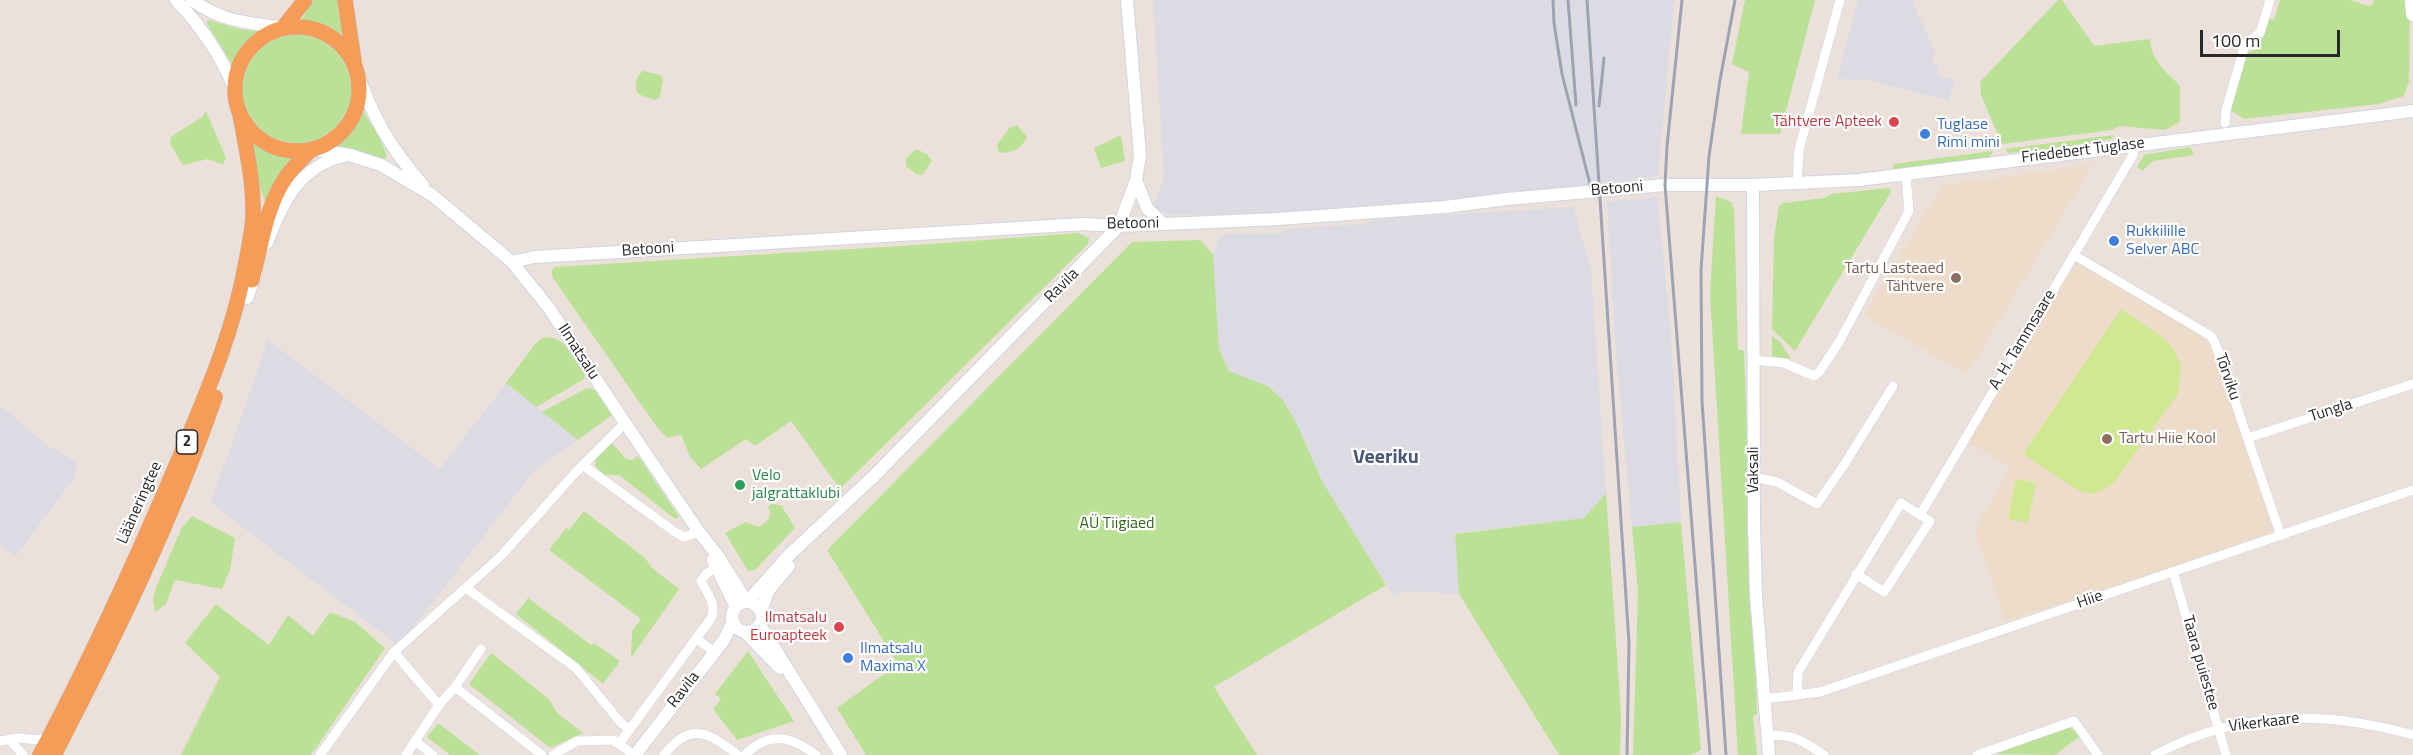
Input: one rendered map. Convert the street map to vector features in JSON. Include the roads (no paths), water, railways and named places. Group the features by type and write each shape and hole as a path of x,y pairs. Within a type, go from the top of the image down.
{"highway":[{"path":"283,28 304,0"},
{"path":"345,0 356,69 358,84 354,112 337,136 312,149 294,151 278,148 262,140 249,128 240,114 234,87 237,71 249,50 268,34 283,28 313,29 327,35 344,50 356,69"},
{"name":"Lääneringtee","path":"40,755 104,628 155,515 207,394 226,339 241,289 253,218 252,179 240,114"},
{"name":"Lääneringtee","path":"54,755 140,584 175,504 216,396 275,198 285,179 312,149"}],"main road":[{"path":"2412,0 2413,14"}],"street":[{"path":"176,0 198,25 222,60 234,87"},
{"path":"192,0 226,18 248,24 283,28"},
{"name":"Ravila","path":"741,604 789,555 842,507 1094,254 1119,226 1136,180 1140,155 1127,0"},
{"path":"1797,183 1799,150 1840,0"},
{"path":"2225,123 2226,110 2245,44 2260,33 2270,0"},
{"name":"Ilmatsalu","path":"356,69 369,107 399,159 432,195 512,262 549,308 699,532 718,556 741,604"},
{"name":"Friedebert Tuglase","path":"1753,185 1905,175 2413,111"},
{"name":"A. H. Tammsaare","path":"1920,515 2133,155 2133,145"},
{"name":"Ilmatsalu","path":"312,149 350,155 381,165 432,195"},
{"path":"247,298 278,214 292,190 316,165 330,159 350,155"},
{"path":"1753,360 1784,363 1814,376 1820,371 1839,342 1909,211 1905,175"},
{"path":"1136,180 1147,208 1163,224"},
{"name":"Betooni","path":"512,262 534,257 1084,224 1119,226 1260,220 1421,209 1665,185 1753,185"},
{"name":"Vaksali","path":"1753,185 1756,596 1769,755"},
{"name":"Tõrviku","path":"2073,255 2211,336 2281,536"},
{"name":"Tungla","path":"2248,438 2413,384"},
{"path":"1754,477 1777,482 1817,504 1893,386"},
{"path":"320,755 394,652 501,556 576,472 625,423"},
{"path":"584,466 675,532 684,537 699,532"},
{"name":"Hiie","path":"1765,699 1820,692 2413,490"},
{"path":"1797,695 1798,672 1856,574 1901,503 1930,521 1884,592 1856,574"},
{"name":"Ravila","path":"761,611 766,595 774,583 842,507"},
{"name":"Ilmatsalu","path":"699,532 717,568 741,604"},
{"path":"619,744 712,617 714,610 711,597 701,581 707,573 717,568"},
{"name":"Taara puiestee","path":"2173,571 2226,755"},
{"path":"466,588 576,668 621,723 629,729"},
{"path":"739,628 754,631 760,625 761,611 755,604 741,604 739,628 801,691"},
{"path":"760,625 842,755"},
{"name":"Ravila","path":"634,755 714,652 739,628"},
{"path":"696,638 714,652"},
{"path":"406,755 439,705 482,649"},
{"path":"394,652 439,705"},
{"path":"455,687 542,755"},
{"name":"Vikerkaare","path":"2156,755 2170,747 2219,728 2289,717 2348,720 2413,735"},
{"path":"638,718 654,729"},
{"path":"1977,755 2074,721 2098,755"},
{"path":"664,755 681,737 704,734 713,736 738,755"},
{"path":"1767,735 1795,737 1824,755"},
{"path":"5,741 17,738 40,740 50,736"},
{"path":"745,755 759,743 778,739 799,742 816,755"},
{"path":"553,755 577,741 613,740 634,755"},
{"path":"5,741 23,755"},
{"path":"416,741 433,755"}],"railway":[{"path":"1553,0 1562,74 1591,188"},
{"path":"1568,0 1576,105"},
{"path":"1587,0 1629,643 1627,755"},
{"path":"1682,0 1665,185 1710,755"},
{"path":"1726,755 1702,401 1701,270 1709,156 1735,0"},
{"path":"1599,106 1604,58"}],"place":[{"name":"Tähtvere Apteek","path":"1894,122"},
{"name":"Tuglase Rimi mini","path":"1925,134"},
{"name":"Rukkilille Selver ABC","path":"2114,241"},
{"name":"Tartu Lasteaed Tähtvere","path":"1956,278"},
{"name":"Tartu Hiie Kool","path":"2107,439"},
{"name":"Velo jalgrattaklubi","path":"740,485"},
{"name":"Ilmatsalu Euroapteek","path":"839,627"},
{"name":"Ilmatsalu Maxima X","path":"848,658"}],"district":[{"name":"Veeriku","path":"1386,458"}],"park label":[{"name":"AÜ Tiigiaed","path":"1117,524"}]}
